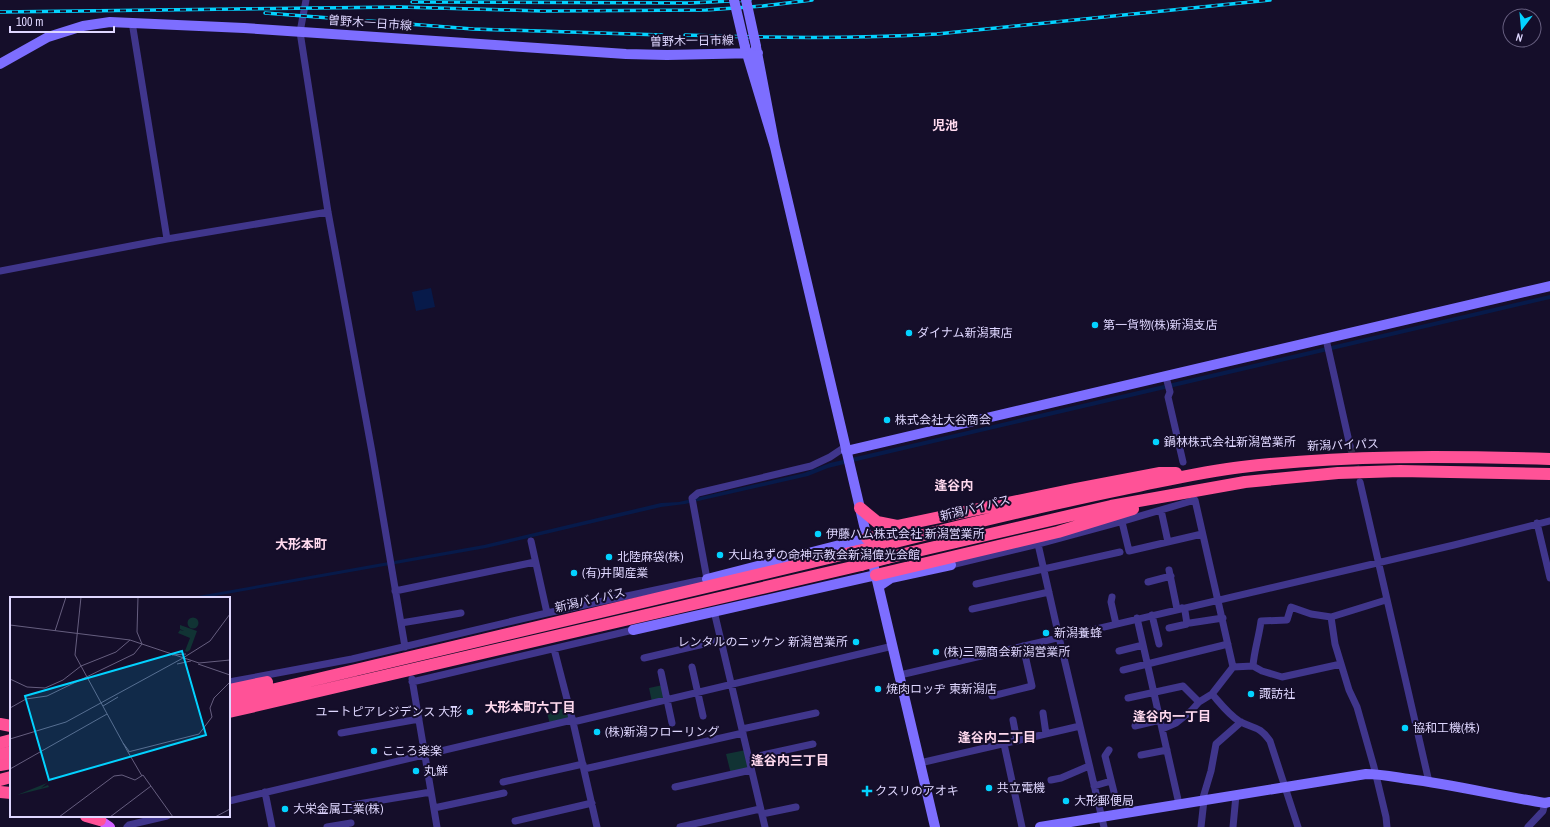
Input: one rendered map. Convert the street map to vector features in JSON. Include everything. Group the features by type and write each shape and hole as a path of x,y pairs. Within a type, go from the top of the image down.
{"highway":[{"name":"新潟バイパス","path":"230,700 858,551 1053,503 1212,471 1335,458 1462,457 1550,459"},
{"path":"867,538 875,538 897,526 1075,489 1160,473 1212,471"},
{"path":"230,712 1111,506 1194,490 1245,482 1338,473 1400,471 1550,474"},
{"path":"877,580 1058,532 1194,490"},
{"path":"860,508 877,522 897,526"},
{"path":"230,690 265,683 343,672"},
{"path":"230,720 338,687"},
{"path":"0,724 10,726"},
{"path":"5,756 10,743"},
{"path":"0,780 10,777"},
{"path":"0,792 10,793"},
{"path":"89,817 103,821"}],"street":[{"path":"306,0 300,32 328,212 405,647"},
{"name":"曽野木一日市線","path":"734,0 746,50"},
{"path":"746,0 776,147 935,827"},
{"path":"132,22 167,239"},
{"name":"曽野木一日市線","path":"0,64 42,40 65,31 97,24 132,22 626,54 667,55 757,49"},
{"path":"746,50 776,147"},
{"path":"0,271 167,239 328,212"},
{"path":"707,579 692,501 698,493 812,466 846,449 1166,377 1550,286"},
{"path":"1326,339 1350,446"},
{"path":"1166,377 1170,392 1168,397 1183,462"},
{"path":"1360,482 1429,782"},
{"path":"437,827 412,680 714,611 891,578 951,565 1122,522 1194,500 1233,667"},
{"path":"1161,510 1168,542"},
{"path":"900,675 1550,521"},
{"path":"1122,522 1129,551 1202,534"},
{"path":"1537,524 1550,578"},
{"path":"230,682 309,668 547,613 707,579 867,538"},
{"path":"531,541 547,613"},
{"path":"1038,544 1104,827"},
{"path":"976,584 1120,552"},
{"path":"396,591 536,562"},
{"path":"1148,582 1170,573 1179,609"},
{"path":"972,610 1048,592"},
{"path":"1112,597 1111,602 1116,624"},
{"path":"1253,666 1261,621 1287,620 1291,607 1311,614 1331,617 1386,600"},
{"path":"1169,628 1187,624 1185,611 1179,609"},
{"path":"714,611 765,827"},
{"path":"401,623 461,614"},
{"path":"1152,615 1159,644"},
{"path":"1331,617 1334,644 1349,690 1357,707 1376,774 1387,827"},
{"path":"1137,618 1179,804"},
{"path":"1190,623 1222,618"},
{"path":"644,658 721,640"},
{"path":"1122,670 1228,644"},
{"path":"1119,651 1143,645"},
{"path":"230,801 698,693 893,646"},
{"path":"992,696 1032,686 1023,646"},
{"path":"554,648 573,721 597,827"},
{"path":"1162,729 1176,723 1191,711 1199,702 1212,694 1233,667 1253,666 1262,671 1282,677 1341,664"},
{"path":"692,668 703,716"},
{"path":"661,672 672,723"},
{"path":"1128,698 1183,686 1199,702"},
{"path":"1212,694 1228,712 1241,722 1263,731 1270,741 1286,786 1298,827"},
{"path":"503,782 584,767 816,713"},
{"path":"1042,713 1046,734"},
{"path":"340,733 419,719"},
{"path":"1013,720 1017,741"},
{"path":"1135,726 1160,720"},
{"path":"1201,827 1203,801 1216,744 1241,722"},
{"path":"920,763 1080,726"},
{"path":"749,758 813,744"},
{"path":"1004,744 1022,827"},
{"path":"1109,750 1105,756 1114,792"},
{"path":"1141,755 1167,750"},
{"path":"1051,780 1061,778 1089,766"},
{"path":"675,787 752,770"},
{"path":"1040,827 1058,826 1102,816 1203,801 1286,786 1351,776 1376,774 1429,782 1548,805 1528,827"},
{"path":"1094,786 1111,781"},
{"path":"265,792 272,827"},
{"path":"352,805 431,792"},
{"path":"434,808 504,793"},
{"path":"1233,827 1236,795"},
{"path":"515,821 592,803"},
{"path":"680,827 719,819 796,807"},
{"path":"126,827 163,817"},
{"path":"719,819 721,827"},
{"path":"327,827 351,823"}],"green space":[{"path":"663,685 666,699 652,702 649,688"},
{"path":"569,707 571,719 550,724 547,713"},
{"path":"746,750 751,770 731,774 726,754"}],"water":[{"path":"431,288 435,307 416,311 412,292"},
{"path":"1550,295 1550,299 861,460 828,468 808,476 685,504 661,507 486,548 209,597 193,597 484,545 661,503 679,502 804,473 830,463"}],"tunnel":[{"path":"1350,446 1358,474"}],"railway":[{"path":"412,2 690,3 750,0"},
{"path":"0,12 400,7 543,11 706,10 763,6 812,0"},
{"path":"685,35 811,38 937,34 1270,0"},
{"path":"265,13 473,29 662,35"}],"place":[{"name":"第一貨物(株)新潟支店","path":"1095,325"},
{"name":"ダイナム新潟東店","path":"909,333"},
{"name":"株式会社大谷商会","path":"887,420"},
{"name":"鍋林株式会社新潟営業所","path":"1156,442"},
{"name":"伊藤ハム株式会社 新潟営業所","path":"818,534"},
{"name":"大山ねずの命神示教会新潟偉光会館","path":"720,555"},
{"name":"北陸麻袋(株)","path":"609,557"},
{"name":"(有)井関産業","path":"574,573"},
{"name":"新潟養蜂","path":"1046,633"},
{"name":"レンタルのニッケン 新潟営業所","path":"856,642"},
{"name":"(株)三陽商会新潟営業所","path":"936,652"},
{"name":"焼肉ロッヂ 東新潟店","path":"878,689"},
{"name":"諏訪社","path":"1251,694"},
{"name":"ユートピアレジデンス 大形","path":"470,712"},
{"name":"協和工機(株)","path":"1405,728"},
{"name":"(株)新潟フローリング","path":"597,732"},
{"name":"こころ楽楽","path":"374,751"},
{"name":"丸鮮","path":"416,771"},
{"name":"共立電機","path":"989,788"},
{"name":"クスリのアオキ","path":"867,791"},
{"name":"大形郵便局","path":"1066,801"},
{"name":"大栄金属工業(株)","path":"285,809"}],"district":[{"name":"児池","path":"945,125"},
{"name":"逢谷内","path":"954,485"},
{"name":"大形本町","path":"301,544"},
{"name":"大形本町六丁目","path":"530,707"},
{"name":"逢谷内一丁目","path":"1172,716"},
{"name":"逢谷内二丁目","path":"997,737"},
{"name":"逢谷内三丁目","path":"790,760"}]}
